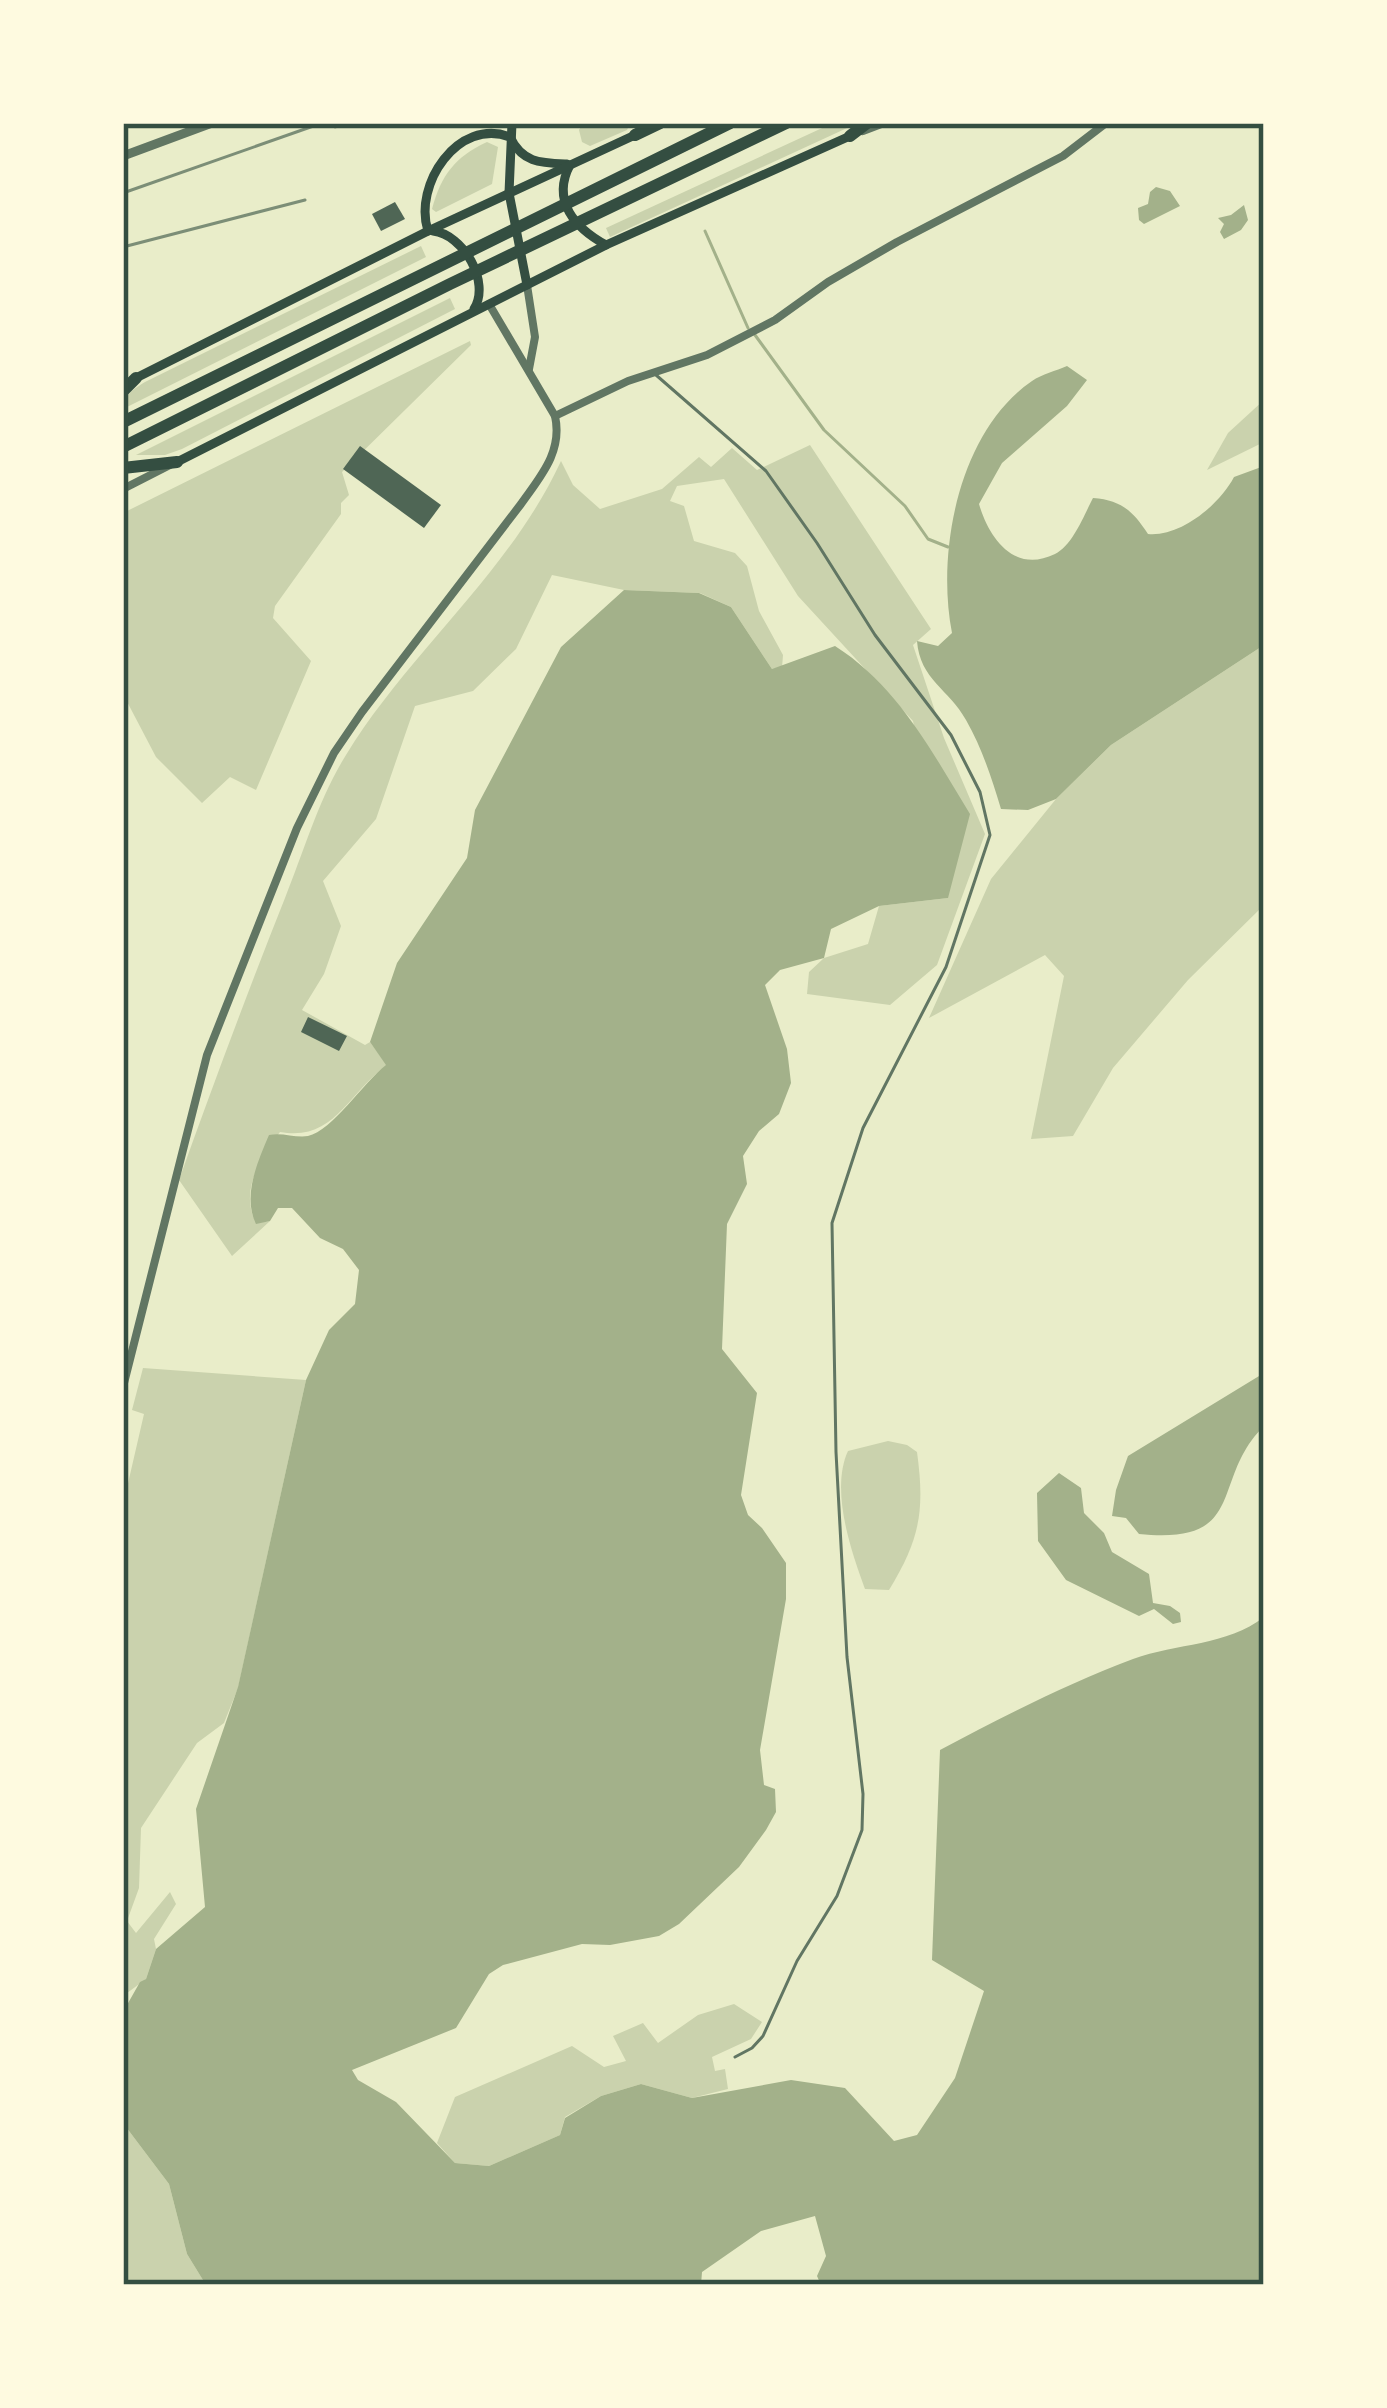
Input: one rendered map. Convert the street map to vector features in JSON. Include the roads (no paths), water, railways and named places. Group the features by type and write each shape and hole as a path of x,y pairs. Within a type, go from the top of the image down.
{"highway":[{"path":"635,134 660,123"},
{"path":"123,422 730,123"},
{"path":"123,447 786,123"},
{"path":"850,136 867,123"},
{"path":"123,468 177,462"}],"main road":[{"path":"512,123 509,193 526,285"},
{"path":"428,231 426,191 444,159 470,138 491,131 511,137"},
{"path":"127,385 428,231 635,134"},
{"path":"177,462 607,245 850,136"},
{"path":"511,137 516,150 532,162 570,165"},
{"path":"570,165 562,188 571,218 584,233 607,245"},
{"path":"428,231 450,234 459,242 479,282 480,302 472,312"}],"street":[{"path":"123,156 212,123"},
{"path":"850,136 884,123"},
{"path":"555,416 628,381 656,375 747,335 897,242 1063,156 1106,123"},
{"path":"526,285 535,337 528,370"},
{"path":"123,1388 127,1354 207,1055 297,828 334,753 546,470 555,448 555,416 489,304"},
{"path":"123,489 177,462"}],"lane":[{"path":"656,375 766,471 875,634 951,735 980,792 990,835 946,967 863,1128 832,1223 836,1452 862,1830 836,1896 797,1961 763,2036 735,2057"}],"waterway":[{"path":"335,127 345,123"},
{"path":"705,231 748,328"},
{"path":"755,335 824,430 905,506 928,539 948,547"}],"railway":[{"path":"123,193 322,123"},
{"path":"123,247 305,200"}]}
